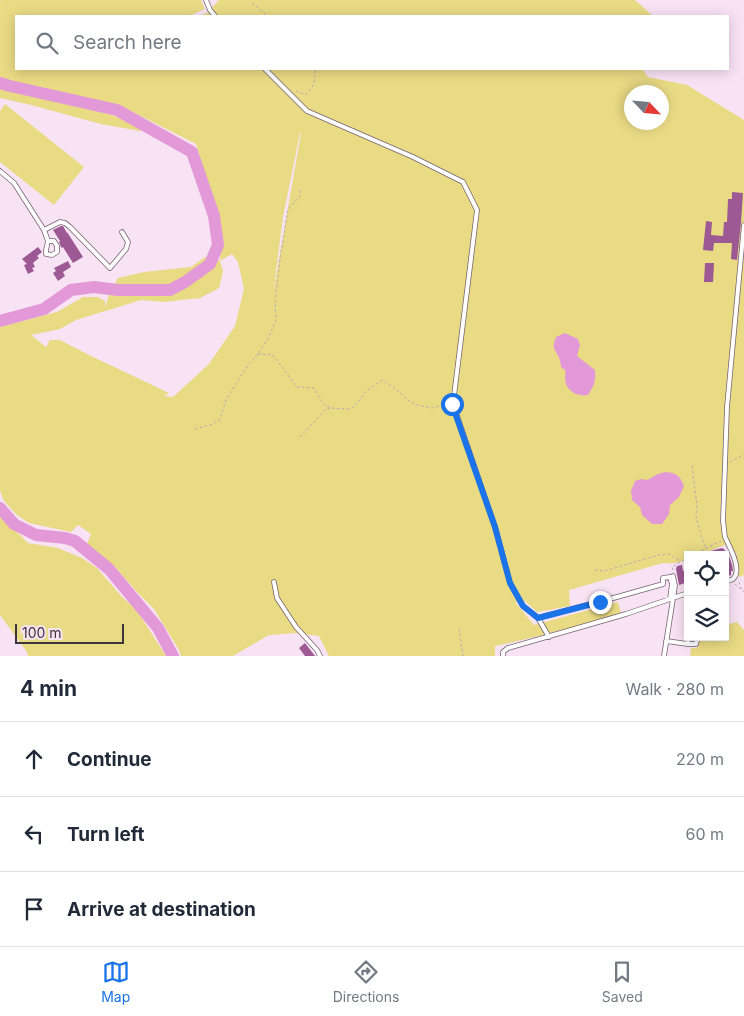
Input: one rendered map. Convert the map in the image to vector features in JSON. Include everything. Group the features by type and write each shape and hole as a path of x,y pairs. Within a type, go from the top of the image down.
{"lane":[{"path":"206,0 210,10 215,15"},
{"path":"266,70 307,111 413,157 462,182 477,210 452,404 495,527 510,583 523,606 538,618 549,637"},
{"path":"0,171 14,183 44,230 48,241"},
{"path":"44,230 60,222 65,223 110,268 126,249 128,242 122,232"},
{"path":"729,580 733,578 736,562 724,534 723,521 727,407 744,225"},
{"path":"671,598 675,586 673,576"},
{"path":"538,618 663,584 664,578 670,577 672,584 671,598 664,656"},
{"path":"274,582 277,598 296,626 318,650 320,656"},
{"path":"503,656 503,652 508,648 626,614 684,594"},
{"path":"666,641 688,644 696,644 697,641"}],"path":[{"path":"252,3 267,15"},
{"path":"294,90 307,94 315,81 315,70"},
{"path":"195,430 213,424 220,419 226,400 269,337 276,320 275,303 288,209 300,196 300,190"},
{"path":"258,354 274,354 296,387 314,388 325,406 330,408 351,409 358,403 365,392 382,380 396,389 410,402 417,405 432,408 452,404"},
{"path":"300,437 326,409 330,408"},
{"path":"725,464 744,455"},
{"path":"692,466 697,506 696,517 706,548"},
{"path":"700,551 726,538"},
{"path":"595,570 604,571 659,555 669,554 680,561"},
{"path":"673,576 672,567 684,559"},
{"path":"733,578 743,591"},
{"path":"733,578 737,579 743,591"},
{"path":"459,629 463,656"}],"shaded area":[{"path":"1,0 201,0 205,9 191,15 15,15 15,70 643,70 648,77 687,85 744,120 744,575 739,577 735,555 740,553 734,554 725,545 709,551 684,551 684,560 663,563 569,590 570,606 537,612 525,601 515,602 534,625 618,602 621,613 495,646 495,656 329,656 319,636 296,633 269,635 233,656 181,656 154,609 115,567 87,544 91,534 78,525 71,532 29,523 17,515 4,501 0,491 0,327 57,312 83,297 98,297 105,301 105,308 118,278 144,272 191,267 205,257 220,261 221,238 217,215 196,144 119,105 15,83 0,78","holes":["301,133 273,294 283,217","232,254 238,262 244,289 235,326 209,364 173,397 164,396 169,393 60,340 50,340 46,347 31,335 60,329 76,320 141,300 164,302 200,298 219,288 223,271 220,261"]},
{"path":"219,0 635,0 652,15 201,15 207,13"},
{"path":"0,87 112,115 144,128 140,131 101,124 0,98"},
{"path":"5,104 84,167 54,205 0,162 0,111"},
{"path":"565,333 578,339 580,345 577,356 595,370 594,383 588,395 576,394 567,387 565,370 561,367 554,347 556,337"},
{"path":"666,472 678,476 684,486 679,497 670,505 669,514 662,524 652,524 642,515 640,507 632,500 631,491 635,481 647,480"},
{"path":"0,515 28,543 58,548 82,558 97,568 122,597 136,609 166,656 28,656 0,615"},
{"path":"737,622 744,630 744,656 690,656 691,648 697,648 699,641 729,641 729,624"}],"building":[{"path":"732,192 743,193 737,260 731,259 732,243 714,243 713,251 703,250 706,221 712,222 711,235 723,236 724,222 727,222 728,199 732,199"},
{"path":"63,226 83,257 73,263 63,247 61,247 60,241 53,230"},
{"path":"38,247 42,252 33,263 35,267 32,268 34,271 28,274 24,265 27,264 22,259"},
{"path":"68,261 71,267 63,272 65,276 58,281 53,273 56,271 54,268"},
{"path":"705,263 714,263 713,282 704,282"},
{"path":"722,548 725,551 711,551"},
{"path":"729,556 733,571 731,571 731,575 729,576"},
{"path":"682,565 684,571 684,583 679,585 676,569 677,566"},
{"path":"305,643 315,656 305,656 299,648"}],"waterway":[{"path":"0,83 117,110 192,152 214,216 218,245 210,264 170,290 118,290 94,287 71,290 44,309 0,321"},
{"path":"0,508 14,524 36,535 75,541 109,569 158,628 173,656"}],"route":[{"path":"452,404 495,527 510,583 523,606 538,618 600,602"}]}
